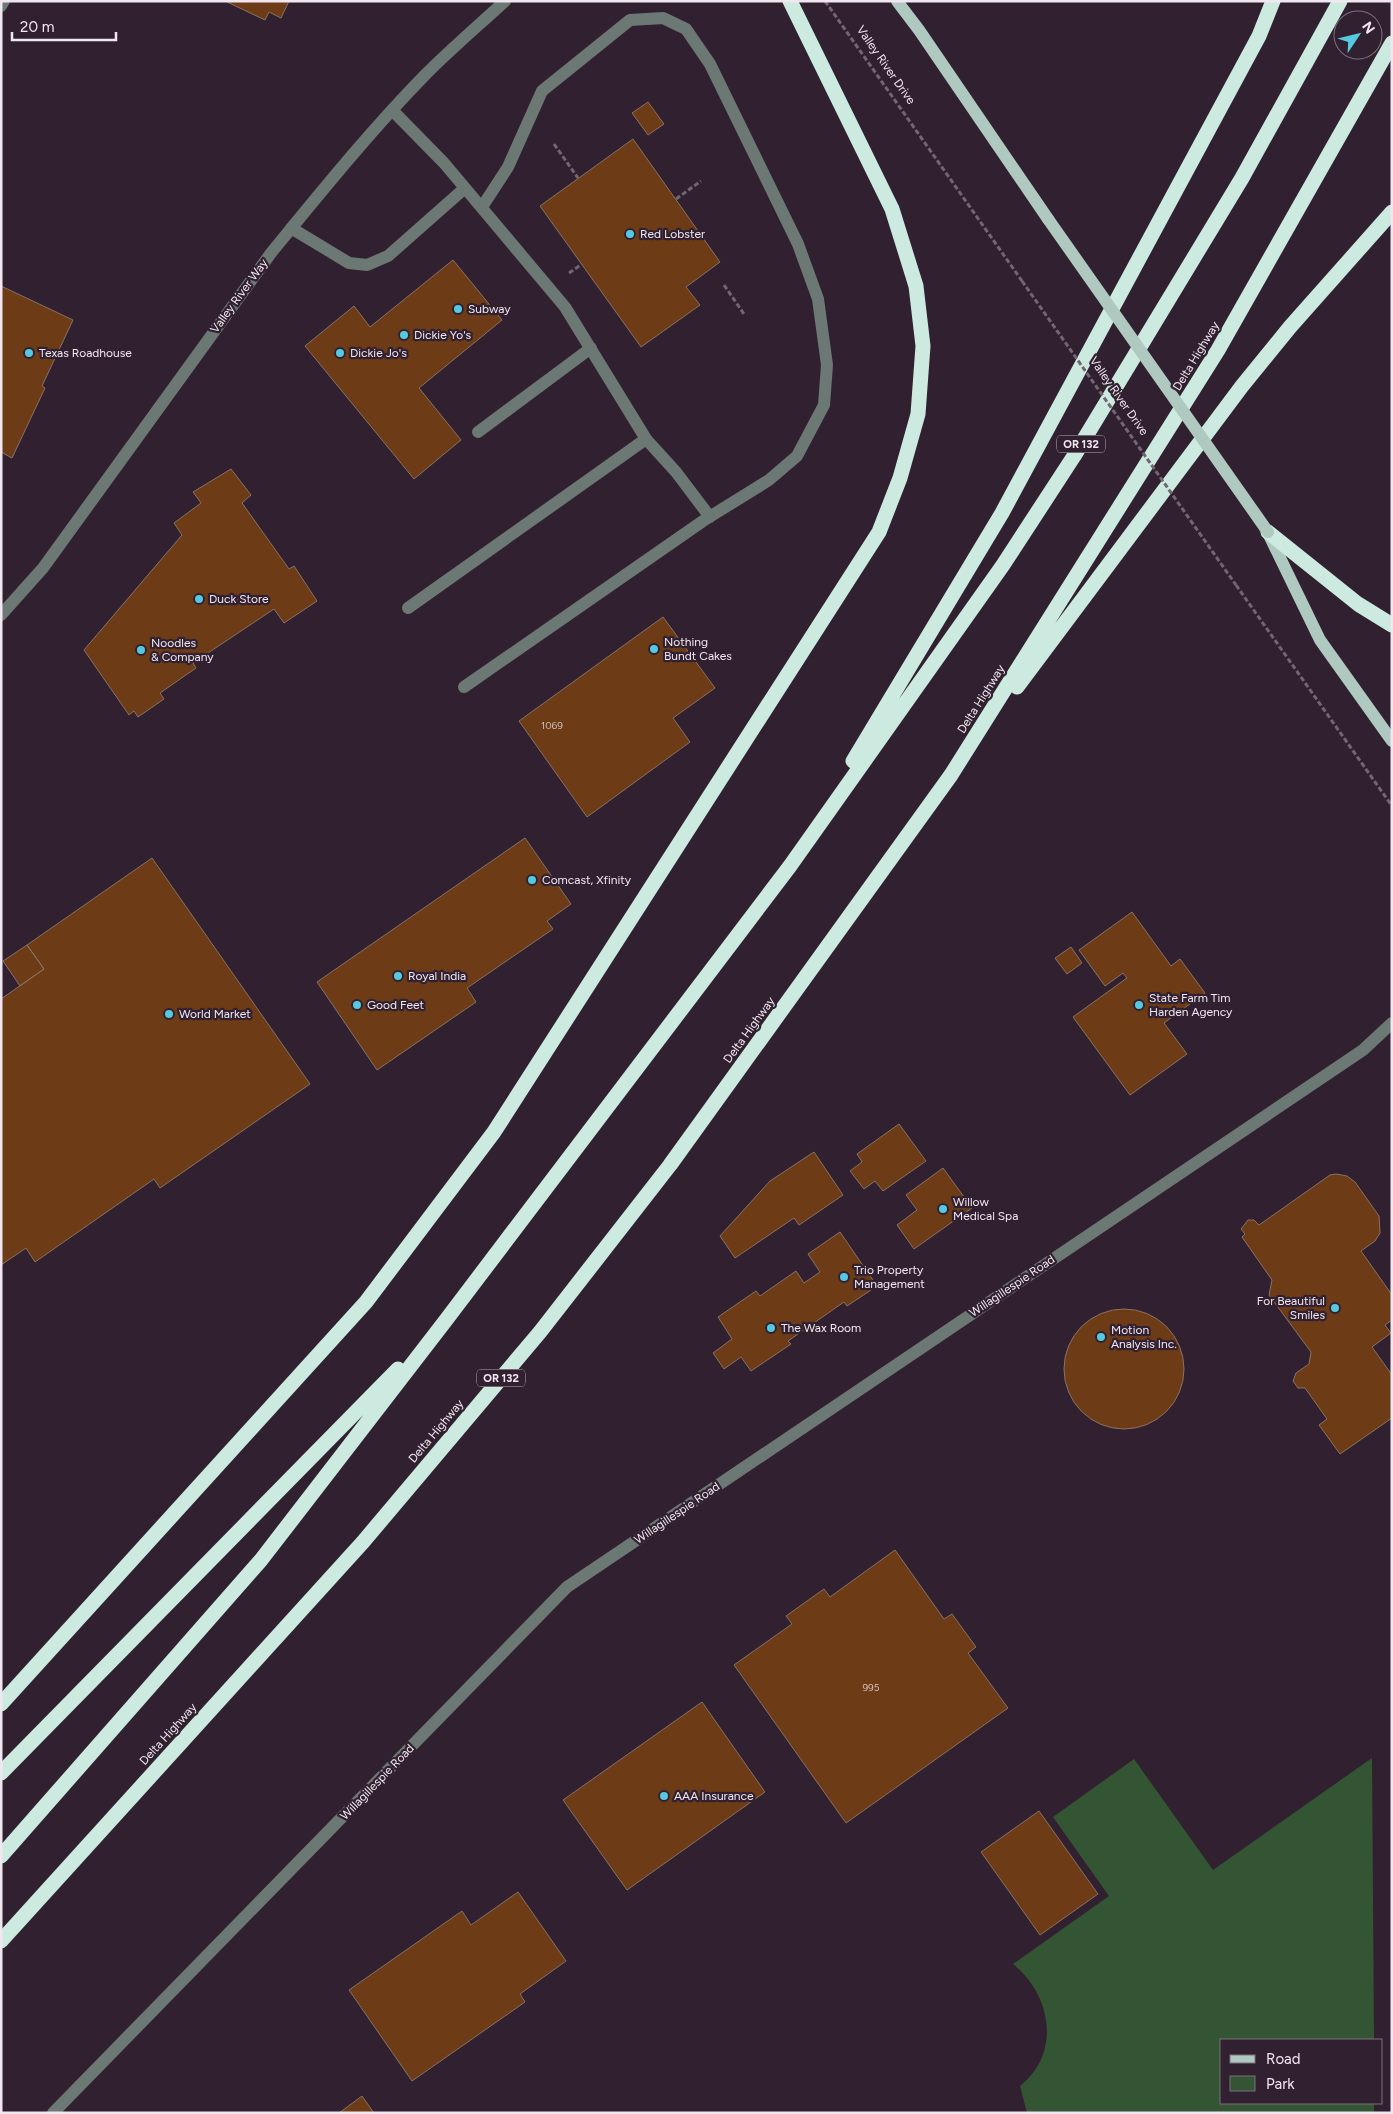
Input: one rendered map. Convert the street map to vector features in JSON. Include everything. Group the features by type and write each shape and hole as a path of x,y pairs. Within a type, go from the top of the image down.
{"highway":[{"path":"1,1704 366,1302 431,1218 494,1132 879,532 900,478 918,414 923,346 916,286 892,210 790,1"},
{"path":"790,866 1002,513 1259,36 1273,1"},
{"name":"OR 132","path":"446,1320 790,866 1003,565 1074,456 1242,178 1340,1"},
{"name":"Delta Highway","path":"1,1941 363,1542 540,1332 670,1165 951,775 1218,350 1298,212 1392,43"},
{"path":"951,775 1242,386 1290,327 1392,212"},
{"path":"1268,532 1358,604 1392,625"},
{"path":"1,1773 446,1320"},
{"path":"1,1856 261,1560 446,1320"}],"main road":[{"path":"897,1 1268,532 1320,640 1392,741"}],"street":[{"path":"1,6 4,1"},
{"name":"Valley River Way","path":"1,615 43,568 291,228 426,74 505,1"},
{"path":"464,687 710,516 768,480 797,456 824,405 826,365 818,299 798,244 710,64 686,29 663,18 630,20 542,92 508,166 482,208"},
{"path":"393,110 465,188 565,307 646,439 676,472 710,516"},
{"path":"291,228 349,263 367,265 388,256 465,188"},
{"path":"478,432 590,348"},
{"path":"408,608 646,439"},
{"name":"Willagillespie Road","path":"54,2113 567,1587 1363,1050 1392,1024"}],"path":[{"name":"Valley River Drive","path":"825,1 1392,806"},
{"path":"554,144 578,178"},
{"path":"676,199 701,181"},
{"path":"569,274 582,264"},
{"path":"724,285 744,314"}],"green space":[{"path":"1372,1758 1374,2039 1220,2039 1220,2104 1374,2104 1374,2113 1027,2113 1020,2086 1033,2073 1042,2057 1046,2041 1046,2024 1043,2007 1036,1991 1013,1964 1109,1896 1053,1817 1134,1759 1213,1870"}],"building":[{"path":"225,1 289,1 281,18 269,12 265,20"},
{"path":"648,102 664,124 648,135 632,113"},
{"name":"Red Lobster","path":"633,139 720,262 686,287 700,305 641,347 540,206"},
{"path":"453,260 502,320 419,388 461,440 414,479 305,346 354,306 370,327"},
{"name":"Texas Roadhouse","path":"1,286 73,320 42,386 45,388 12,458 1,452"},
{"path":"231,469 251,495 242,503 289,569 294,566 317,601 284,623 274,609 193,663 196,668 160,693 164,699 138,717 134,711 129,715 84,650 182,535 174,523 201,503 193,492"},
{"path":"663,617 715,688 673,718 690,742 587,817 519,721"},
{"path":"525,838 571,904 547,921 553,929 467,988 476,1002 377,1070 317,982"},
{"path":"152,858 310,1084 160,1188 154,1179 35,1262 26,1248 1,1265 1,999 44,969 27,945"},
{"name":"State Farm Tim Harden Agency","path":"1132,912 1171,966 1180,959 1205,993 1164,1023 1187,1054 1130,1095 1073,1017 1127,978 1123,973 1105,986 1079,950"},
{"path":"27,945 44,969 20,986 3,961"},
{"path":"1071,947 1082,963 1067,974 1055,958"},
{"path":"899,1124 926,1161 883,1191 875,1181 864,1189 850,1171 862,1162 857,1154"},
{"path":"814,1152 843,1195 799,1225 794,1218 735,1258 720,1236 770,1181"},
{"name":"Willow Medical Spa","path":"943,1168 972,1208 914,1249 897,1225 917,1210 906,1195"},
{"name":"For Beautiful Smiles","path":"1330,1175 1347,1176 1355,1182 1379,1216 1380,1233 1375,1241 1361,1251 1392,1295 1392,1320 1385,1325 1391,1333 1372,1347 1392,1375 1392,1418 1340,1454 1319,1425 1327,1419 1305,1388 1298,1388 1293,1381 1296,1373 1309,1364 1311,1352 1269,1295 1272,1280 1242,1237 1245,1234 1241,1229 1248,1220 1254,1220 1259,1225"},
{"path":"840,1232 877,1286 847,1306 844,1302 788,1341 791,1344 751,1371 741,1357 724,1369 713,1353 732,1339 718,1317 756,1291 760,1296 796,1271 804,1283 820,1272 808,1254"},
{"path":"1124,1309 1147,1313 1167,1326 1180,1346 1184,1369 1180,1392 1167,1412 1147,1425 1124,1429 1101,1425 1081,1412 1068,1392 1064,1369 1068,1346 1081,1326 1101,1313"},
{"path":"895,1550 944,1619 952,1614 976,1647 968,1653 1008,1708 846,1823 734,1665 792,1624 786,1616 824,1589 830,1597"},
{"name":"AAA Insurance","path":"702,1702 765,1792 627,1890 563,1800"},
{"path":"1039,1811 1098,1894 1040,1935 981,1852"},
{"path":"518,1892 566,1961 520,1994 525,2002 412,2081 349,1990 462,1911 471,1925"},
{"path":"362,2096 374,2113 339,2113"}],"place":[{"name":"Red Lobster","path":"630,234"},
{"name":"Subway","path":"458,309"},
{"name":"Dickie Yo's","path":"404,335"},
{"name":"Texas Roadhouse","path":"29,353"},
{"name":"Dickie Jo's","path":"340,353"},
{"name":"Duck Store","path":"199,599"},
{"name":"Nothing Bundt Cakes","path":"654,649"},
{"name":"Noodles & Company","path":"141,650"},
{"name":"Comcast, Xfinity","path":"532,880"},
{"name":"Royal India","path":"398,976"},
{"name":"Good Feet","path":"357,1005"},
{"name":"State Farm Tim Harden Agency","path":"1139,1005"},
{"name":"World Market","path":"169,1014"},
{"name":"Willow Medical Spa","path":"943,1209"},
{"name":"Trio Property Management","path":"844,1277"},
{"name":"For Beautiful Smiles","path":"1335,1308"},
{"name":"The Wax Room","path":"771,1328"},
{"name":"Motion Analysis Inc.","path":"1101,1337"},
{"name":"AAA Insurance","path":"664,1796"}]}
